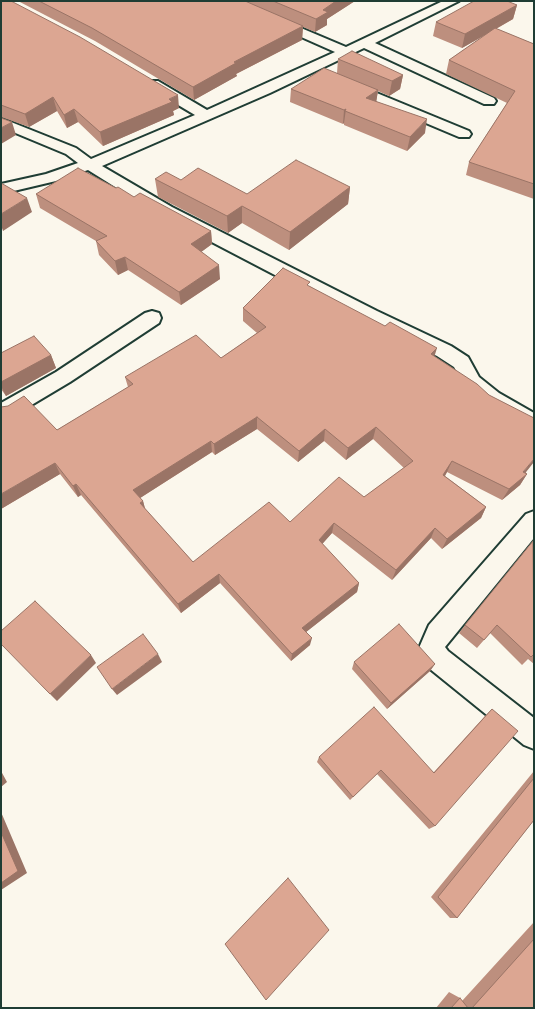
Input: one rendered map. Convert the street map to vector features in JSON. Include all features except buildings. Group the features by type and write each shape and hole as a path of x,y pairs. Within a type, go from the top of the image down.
{"street":[{"path":"226,1 347,52"},
{"path":"1,189 50,178 90,164 310,69 453,1"},
{"path":"364,44 489,101"},
{"path":"310,69 464,134"},
{"path":"139,76 206,115"},
{"path":"1,122 71,151 166,211 370,316 444,351 461,362 472,382 492,399 534,423"},
{"path":"1,411 6,410 63,377 152,318"},
{"path":"534,521 438,634 432,648 434,655 439,660 534,735"}]}
